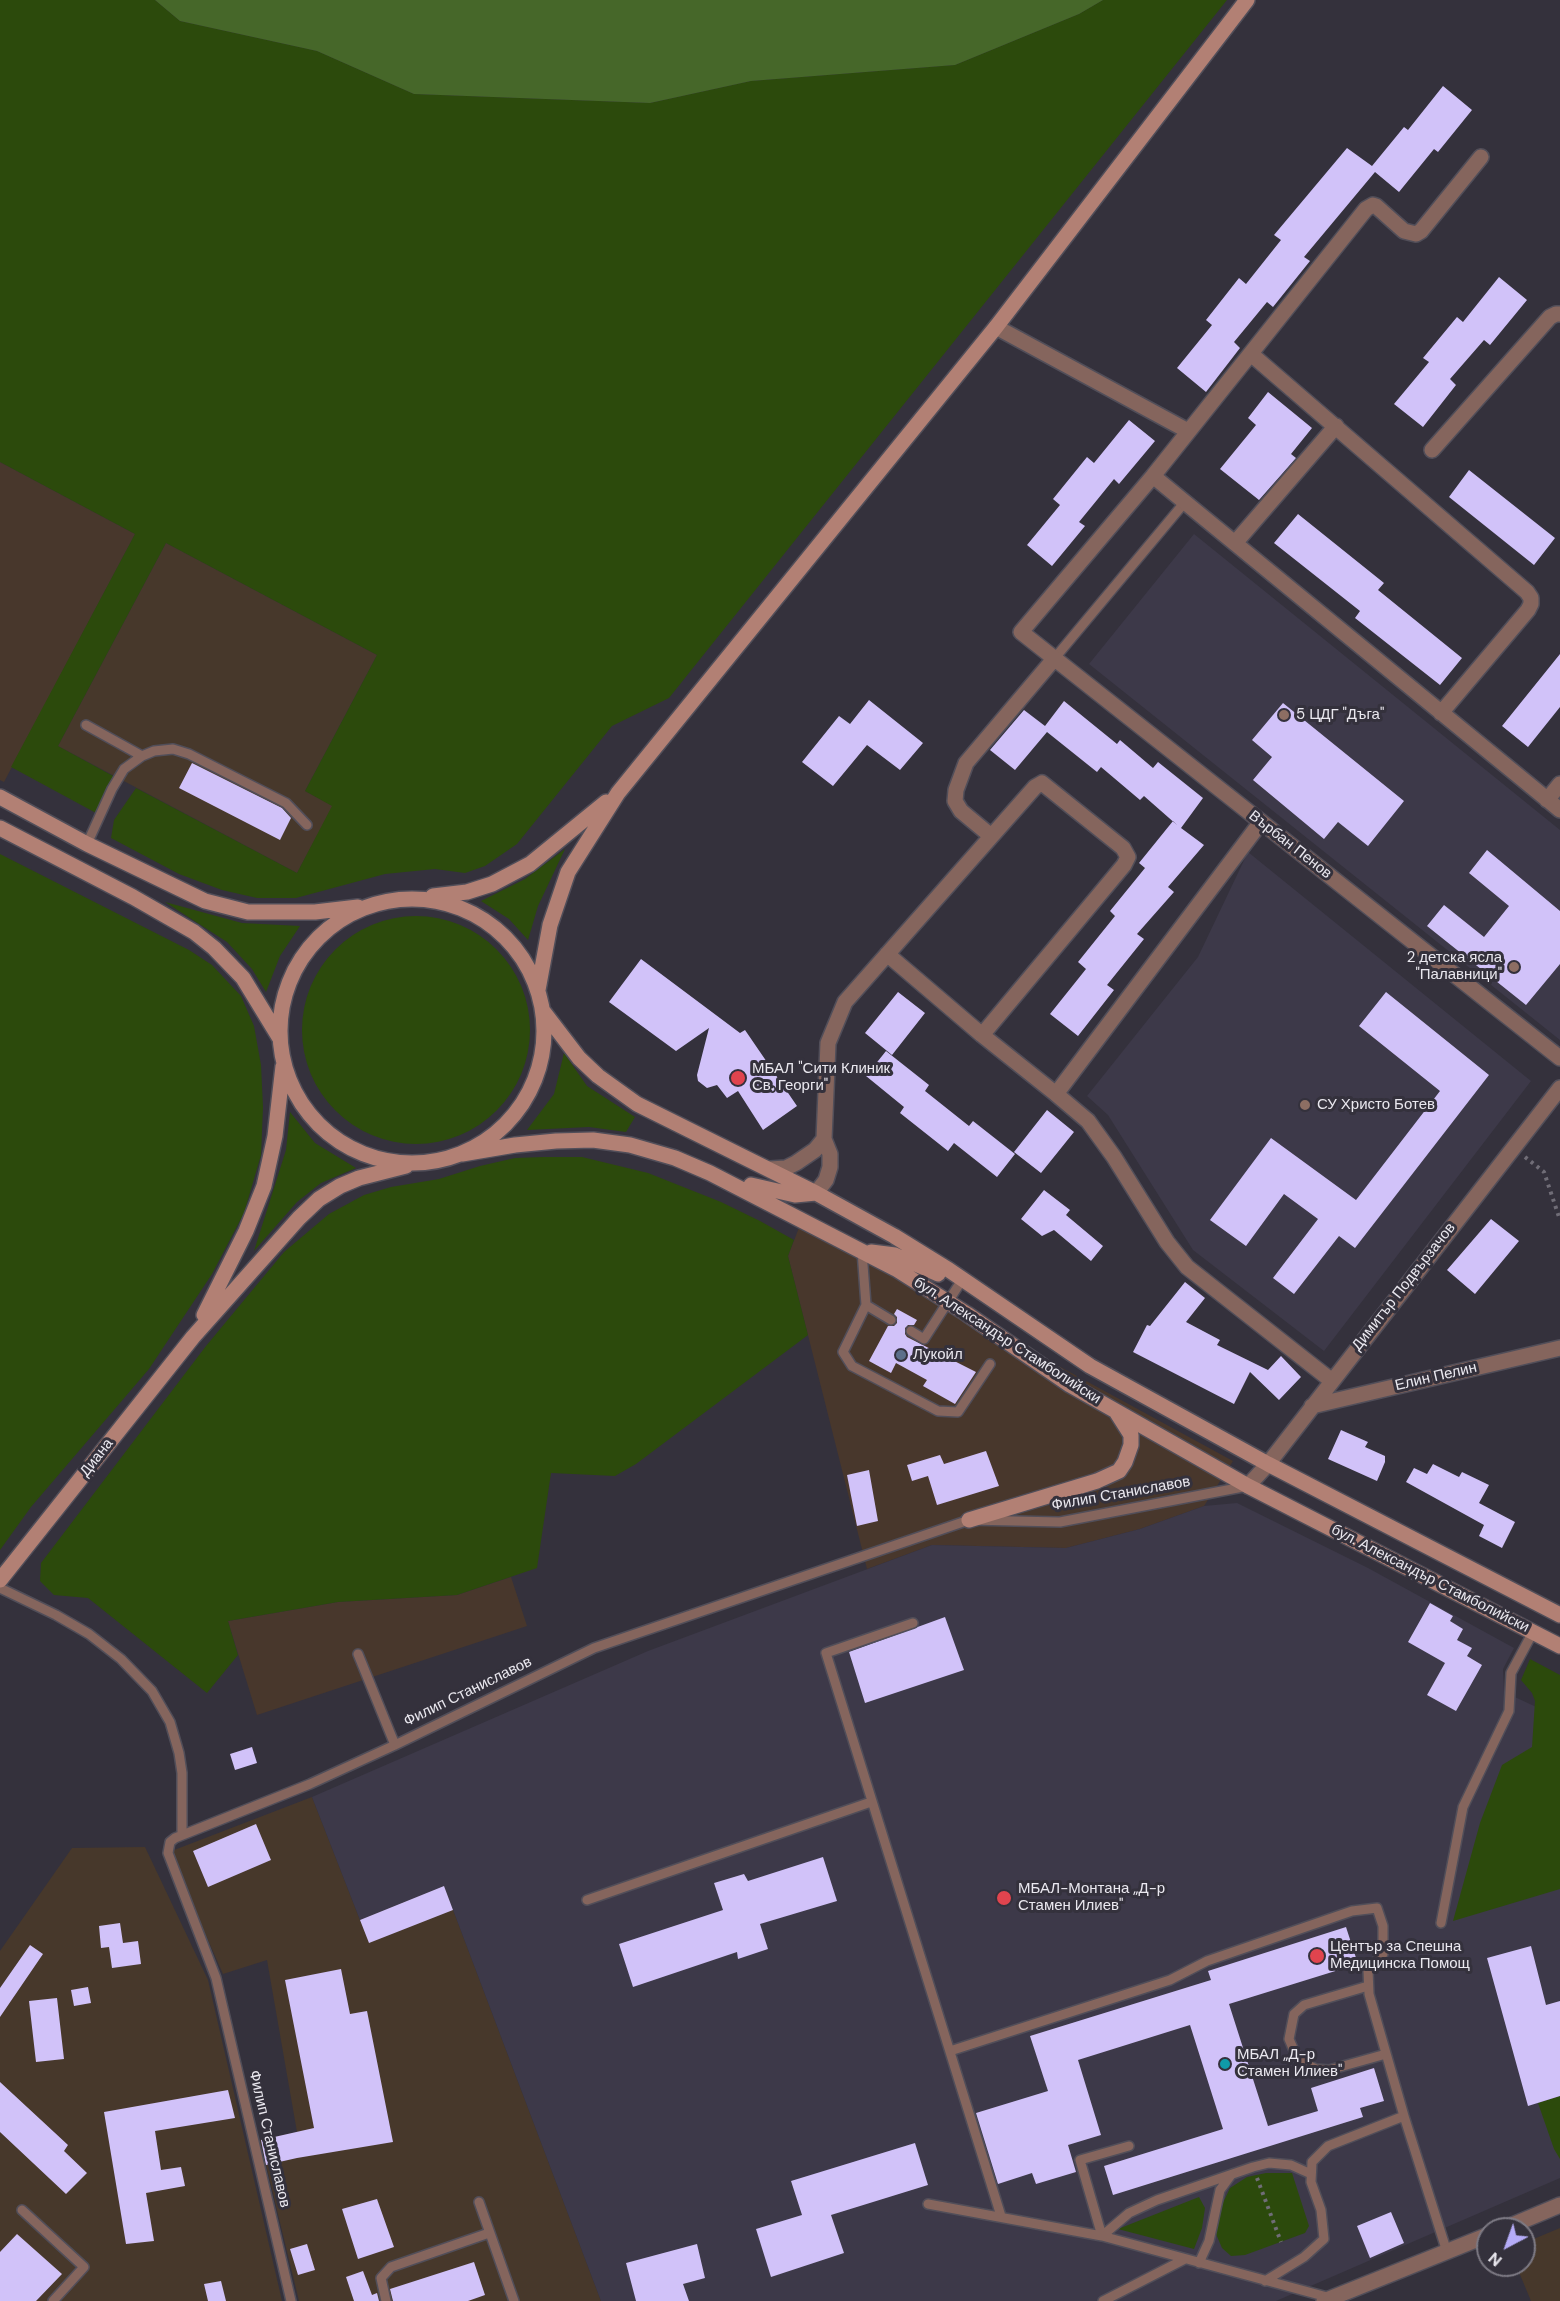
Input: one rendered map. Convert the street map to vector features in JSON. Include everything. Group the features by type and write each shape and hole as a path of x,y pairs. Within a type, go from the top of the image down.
{"main road":[{"path":"538,990 550,925 568,872 618,793 996,327 1247,0"},
{"path":"0,797 183,892 248,912 315,912 367,906 397,899 467,892 492,884 530,864 618,793"},
{"path":"0,828 133,897 194,933 228,961 243,978 280,1039"},
{"path":"367,906 339,920 327,929 302,958 285,993 282,1008 280,1039 284,1060 289,1077 301,1101 317,1123 346,1145 370,1156 396,1162 439,1161 462,1154 486,1141 506,1125 528,1096 541,1064 545,1029 543,1011 532,974 519,953 490,924 476,915 445,903 412,898"},
{"name":"бул. Александър Стамболийски","path":"543,1011 579,1058 598,1077 636,1104 770,1169 894,1236 960,1283 1090,1366 1268,1464 1560,1615"},
{"path":"193,1337 236,1253 264,1186 275,1136 284,1060"},
{"name":"бул. Александър Стамболийски","path":"462,1154 525,1144 593,1140 630,1145 675,1158 710,1173 896,1269 1070,1385 1248,1486 1560,1646"},
{"path":"193,1337 264,1255 320,1199 340,1186 359,1178 414,1163"},
{"path":"710,1173 783,1193 795,1195 816,1193"},
{"path":"862,1251 895,1255 960,1283"},
{"name":"Диана","path":"0,1580 193,1337"},
{"path":"969,1520 1097,1481 1119,1471 1131,1445 1131,1435 1115,1411"}],"street":[{"path":"1481,157 1421,231 1416,234 1404,231 1376,206 1373,205 1366,209 1153,476 1560,810"},
{"path":"1432,450 1551,317 1556,314 1560,315"},
{"path":"996,327 1188,431"},
{"path":"1251,354 1527,592 1531,598 1528,610 1441,713"},
{"path":"1235,543 1336,426"},
{"name":"Върбан Пенов","path":"1153,476 1021,632 1560,1058"},
{"path":"991,836 961,811 955,801 956,790 966,764 1054,659"},
{"path":"816,1193 826,1180 830,1167 830,1154 824,1139 828,1043 845,1002 1040,783 1123,848 1128,857 1125,865 982,1035"},
{"path":"1547,800 1560,784"},
{"path":"1056,1094 1261,822"},
{"path":"887,954 1088,1121 1114,1157 1167,1242 1188,1267 1332,1381"},
{"name":"Димитър Подвързачов","path":"1248,1486 1268,1464 1560,1088"},
{"path":"770,1169 786,1168 796,1163 815,1150 824,1139"},
{"name":"Елин Пелин","path":"1312,1406 1560,1348"},
{"path":"1532,2217 1560,2205"},
{"path":"1328,2300 1476,2240"}],"lane":[{"path":"1054,659 1185,502"},
{"path":"86,726 142,756"},
{"path":"87,844 119,776 132,762 142,756 154,751 173,749 189,754 286,803 307,825"},
{"path":"862,1251 866,1305 843,1352 852,1366 938,1411 958,1413 990,1364"},
{"path":"911,1331 924,1339 960,1283"},
{"path":"866,1305 891,1320"},
{"name":"Филип Станиславов","path":"291,2301 216,1978 168,1852 170,1842 182,1835 310,1784 594,1648 969,1520 1060,1522 1248,1486"},
{"path":"0,1588 57,1615 89,1634 121,1659 152,1691 170,1722 179,1753 182,1773 182,1835"},
{"path":"913,1623 826,1653 1001,2216"},
{"path":"1441,1923 1463,1808 1509,1711 1511,1673 1533,1632"},
{"path":"358,1654 395,1745"},
{"path":"587,1900 871,1802"},
{"path":"950,2051 1170,1980 1207,1961 1352,1911 1377,1908 1383,1926 1383,1954 1368,1970 1368,1986 1404,2116 1447,2252"},
{"path":"1368,1986 1304,2005 1294,2014 1289,2039 1295,2053 1304,2063 1316,2070 1329,2070 1386,2054"},
{"path":"1265,2281 1304,2257 1324,2239 1321,2210 1311,2182 1312,2162 1328,2146 1404,2116"},
{"path":"1102,2236 1080,2160 1129,2146"},
{"path":"1102,2236 1129,2212 1269,2163 1291,2165 1311,2174"},
{"path":"1199,2263 1209,2241 1220,2190 1231,2175"},
{"path":"479,2202 514,2301"},
{"path":"928,2204 1102,2236 1328,2300"},
{"path":"21,2210 84,2267 53,2301"},
{"path":"386,2301 381,2278 391,2267 489,2233"},
{"path":"1103,2301 1185,2259"}],"path":[{"path":"1513,1148 1544,1172 1560,1220"},
{"path":"1258,2181 1281,2242"}],"shaded area":[{"path":"0,462 135,534 4,782 0,780"},
{"name":"5 ЦДГ \"Дъга\"","path":"1194,534 1560,830 1560,1040 1089,664"},
{"path":"166,543 377,655 305,791 333,806 297,873 58,746"},
{"name":"СУ Христо Ботев","path":"1248,852 1531,1081 1324,1351 1193,1250 1108,1115 1087,1096 1198,957"},
{"path":"802,1220 965,1315 1233,1461 1204,1506 1140,1529 1066,1548 932,1545 867,1569 788,1256"},
{"name":"МБАЛ-Монтана „Д-р Стамен Илиев\"","path":"1237,1503 1368,1568 1514,1648 1503,1669 1504,1692 1560,1718 1560,2178 1276,2301 601,2301 444,1886 360,1920 312,1797 648,1651 932,1545 1066,1548 1140,1529 1204,1506"},
{"path":"511,1577 527,1626 257,1715 228,1621 338,1602 457,1595"},
{"path":"312,1797 360,1920 444,1886 601,2301 299,2301 260,2140 297,2132 267,1960 223,1974 169,1852"},
{"path":"145,1847 208,1980 282,2301 0,2301 0,1951 72,1848"},
{"path":"1560,2228 1560,2301 1531,2301 1521,2277 1536,2277 1536,2238"}],"green space":[{"path":"0,0 155,0 180,21 317,51 414,94 650,103 751,81 955,65 1079,14 1103,0 1227,0 669,698 612,726 517,844 485,866 465,873 435,869 385,874 296,898 257,898 222,890 179,874 111,838 114,820 136,788 297,873 332,806 305,791 377,655 166,543 58,746 115,777 96,813 11,767 135,534 0,462"},
{"path":"155,0 1103,0 1079,14 955,65 751,81 650,103 414,94 317,51 180,21"},
{"path":"565,849 538,906 528,940 509,919 481,901 525,879"},
{"path":"0,854 189,950 212,965 241,996 254,1026 261,1065 263,1107 261,1155 244,1213 212,1274 149,1369 31,1507 0,1550"},
{"path":"165,902 242,923 300,926 280,956 266,992 252,969 227,942"},
{"path":"405,916 427,916 460,924 480,935 497,949 511,966 522,986 530,1019 528,1052 522,1074 511,1094 497,1111 480,1125 460,1136 427,1144 405,1144 372,1136 362,1131 343,1118 328,1103 310,1074 302,1041 302,1019 310,986 315,976 328,957 343,942 372,924"},
{"path":"564,1053 587,1086 635,1117 626,1132 589,1127 527,1130 554,1094"},
{"path":"290,1112 315,1143 356,1168 321,1183 297,1202 254,1251 286,1150"},
{"path":"582,1157 648,1173 721,1202 794,1240 788,1256 808,1335 636,1464 615,1476 551,1473 537,1568 457,1595 338,1602 228,1621 238,1655 207,1693 88,1598 54,1595 40,1581 41,1563 206,1346 284,1252 329,1214 364,1195 391,1187 439,1179 515,1158"},
{"path":"1530,1659 1560,1675 1560,1889 1453,1921 1480,1823 1502,1765 1532,1747 1535,1701 1532,1693 1521,1680"},
{"path":"1560,2096 1560,2159 1554,2149 1538,2103"},
{"path":"1266,2173 1292,2173 1309,2226 1305,2233 1245,2255 1231,2256 1222,2248 1216,2234 1221,2207 1230,2188 1247,2177"},
{"path":"1199,2197 1205,2208 1202,2228 1194,2249 1118,2229"}],"building":[{"path":"1443,86 1472,110 1438,152 1434,149 1399,192 1375,172 1304,257 1310,261 1273,307 1267,302 1234,342 1240,348 1206,392 1177,368 1212,325 1206,320 1239,278 1246,284 1281,240 1274,235 1347,148 1372,166 1404,127 1408,130"},
{"path":"1499,277 1527,300 1490,345 1484,340 1450,379 1456,385 1423,427 1394,404 1429,362 1423,358 1457,317 1463,322"},
{"path":"1268,392 1312,428 1291,454 1296,458 1259,500 1220,469 1256,425 1248,418"},
{"path":"1129,420 1155,441 1119,484 1114,479 1079,522 1085,526 1052,566 1027,545 1060,505 1053,499 1087,457 1094,463"},
{"path":"1469,470 1555,538 1534,565 1449,497"},
{"path":"1298,514 1384,583 1378,590 1462,658 1440,685 1355,618 1360,611 1274,543"},
{"path":"1560,654 1560,707 1528,747 1502,726"},
{"path":"869,700 923,743 900,770 867,745 833,786 802,762 839,716 850,724"},
{"path":"1064,701 1117,744 1120,740 1153,768 1158,762 1203,798 1181,828 1204,845 1168,887 1174,892 1137,934 1144,939 1107,985 1114,990 1078,1036 1050,1014 1086,969 1078,962 1115,916 1110,911 1145,868 1139,863 1173,821 1144,796 1140,800 1101,767 1097,772 1047,732 1015,770 990,750 1024,710 1045,726"},
{"path":"1283,703 1404,801 1368,846 1338,822 1324,839 1253,780 1272,757 1252,740"},
{"path":"192,763 282,808 291,818 280,840 179,788"},
{"path":"1487,850 1560,911 1560,964 1526,1005 1427,926 1444,905 1484,937 1509,906 1469,873"},
{"path":"641,959 740,1033 745,1030 797,1106 763,1130 738,1091 727,1098 717,1085 707,1088 698,1081 697,1075 709,1028 676,1051 609,1002"},
{"path":"898,992 925,1013 892,1055 865,1033"},
{"path":"1386,992 1489,1075 1355,1248 1339,1236 1294,1294 1273,1278 1318,1219 1284,1194 1246,1246 1210,1220 1271,1138 1356,1200 1440,1091 1359,1026"},
{"path":"886,1051 929,1085 925,1091 969,1126 973,1121 1015,1154 997,1177 954,1143 948,1151 900,1113 904,1107 866,1076"},
{"path":"1047,1110 1074,1132 1041,1173 1014,1152"},
{"path":"1044,1190 1070,1210 1066,1215 1103,1246 1091,1261 1054,1230 1042,1236 1021,1219"},
{"path":"1491,1219 1519,1241 1475,1294 1447,1270"},
{"path":"1185,1282 1205,1298 1186,1322 1220,1340 1217,1345 1268,1370 1281,1356 1301,1377 1279,1400 1250,1372 1234,1404 1133,1352 1147,1325 1150,1326"},
{"path":"897,1309 917,1320 914,1325 908,1325 905,1328 907,1337 976,1372 955,1404 923,1386 927,1380 896,1363 891,1373 869,1361 888,1326 894,1326 897,1323 897,1317 894,1314"},
{"path":"1341,1430 1368,1442 1365,1447 1385,1456 1385,1462 1377,1481 1328,1459"},
{"path":"986,1451 999,1486 937,1505 928,1476 912,1481 907,1465 940,1455 944,1464"},
{"path":"1433,1464 1459,1477 1462,1472 1489,1485 1479,1503 1515,1522 1502,1548 1479,1536 1484,1525 1406,1482 1414,1468 1427,1474"},
{"path":"869,1470 878,1521 857,1526 847,1475"},
{"path":"1430,1603 1453,1616 1450,1621 1463,1629 1457,1640 1472,1648 1467,1656 1482,1665 1456,1711 1427,1695 1445,1663 1408,1642"},
{"path":"945,1617 964,1670 865,1703 849,1652"},
{"path":"252,1747 257,1763 235,1770 230,1754"},
{"path":"256,1824 271,1860 208,1887 193,1851"},
{"path":"823,1857 837,1901 760,1924 768,1949 738,1959 737,1952 633,1987 619,1944 723,1910 714,1883 744,1874 748,1881"},
{"path":"444,1886 453,1910 369,1943 360,1920"},
{"path":"120,1923 123,1943 138,1941 141,1964 112,1968 109,1947 101,1948 99,1926"},
{"name":"МБАЛ „Д-р Стамен Илиев\"","path":"1346,1927 1358,1964 1229,2004 1268,2126 1318,2111 1311,2088 1374,2068 1384,2101 1360,2108 1363,2117 1113,2195 1104,2166 1223,2129 1190,2025 1078,2060 1101,2135 1068,2145 1076,2172 1036,2184 1032,2173 998,2184 976,2113 1048,2091 1030,2036 1211,1980 1208,1971"},
{"path":"30,1945 43,1954 0,2017 0,1988"},
{"path":"1531,1946 1546,2005 1560,2001 1560,2096 1528,2106 1487,1958"},
{"path":"341,1969 350,2014 367,2011 393,2142 266,2165 261,2140 314,2128 285,1980"},
{"path":"88,1987 91,2003 74,2006 71,1990"},
{"path":"57,1998 64,2059 36,2062 29,2001"},
{"path":"0,2082 68,2145 64,2151 87,2173 66,2194 0,2132"},
{"path":"228,2090 235,2118 155,2131 161,2170 181,2167 185,2186 146,2193 154,2241 126,2244 104,2112"},
{"path":"915,2143 928,2185 831,2215 844,2253 771,2277 756,2229 802,2215 791,2181"},
{"path":"377,2199 394,2247 358,2259 342,2209"},
{"path":"1391,2212 1404,2243 1370,2258 1357,2226"},
{"path":"17,2234 62,2274 36,2301 0,2301 0,2252"},
{"path":"307,2244 315,2270 298,2275 290,2249"},
{"path":"697,2244 705,2278 683,2284 689,2301 636,2301 626,2263"},
{"path":"474,2262 485,2295 468,2301 393,2301 390,2289"},
{"path":"363,2271 372,2295 377,2293 379,2301 354,2301 346,2277"},
{"path":"221,2281 226,2301 208,2301 204,2284"}],"place":[{"name":"5 ЦДГ \"Дъга\"","path":"1284,715"},
{"name":"2 детска ясла \"Палавници\"","path":"1514,967"},
{"name":"МБАЛ \"Сити Клиник Св. Георги\"","path":"738,1078"},
{"name":"СУ Христо Ботев","path":"1305,1105"},
{"name":"Лукойл","path":"901,1355"},
{"name":"МБАЛ-Монтана „Д-р Стамен Илиев\"","path":"1004,1898"},
{"name":"Център за Спешна Медицинска Помощ","path":"1317,1956"},
{"name":"МБАЛ „Д-р Стамен Илиев\"","path":"1225,2064"}]}
